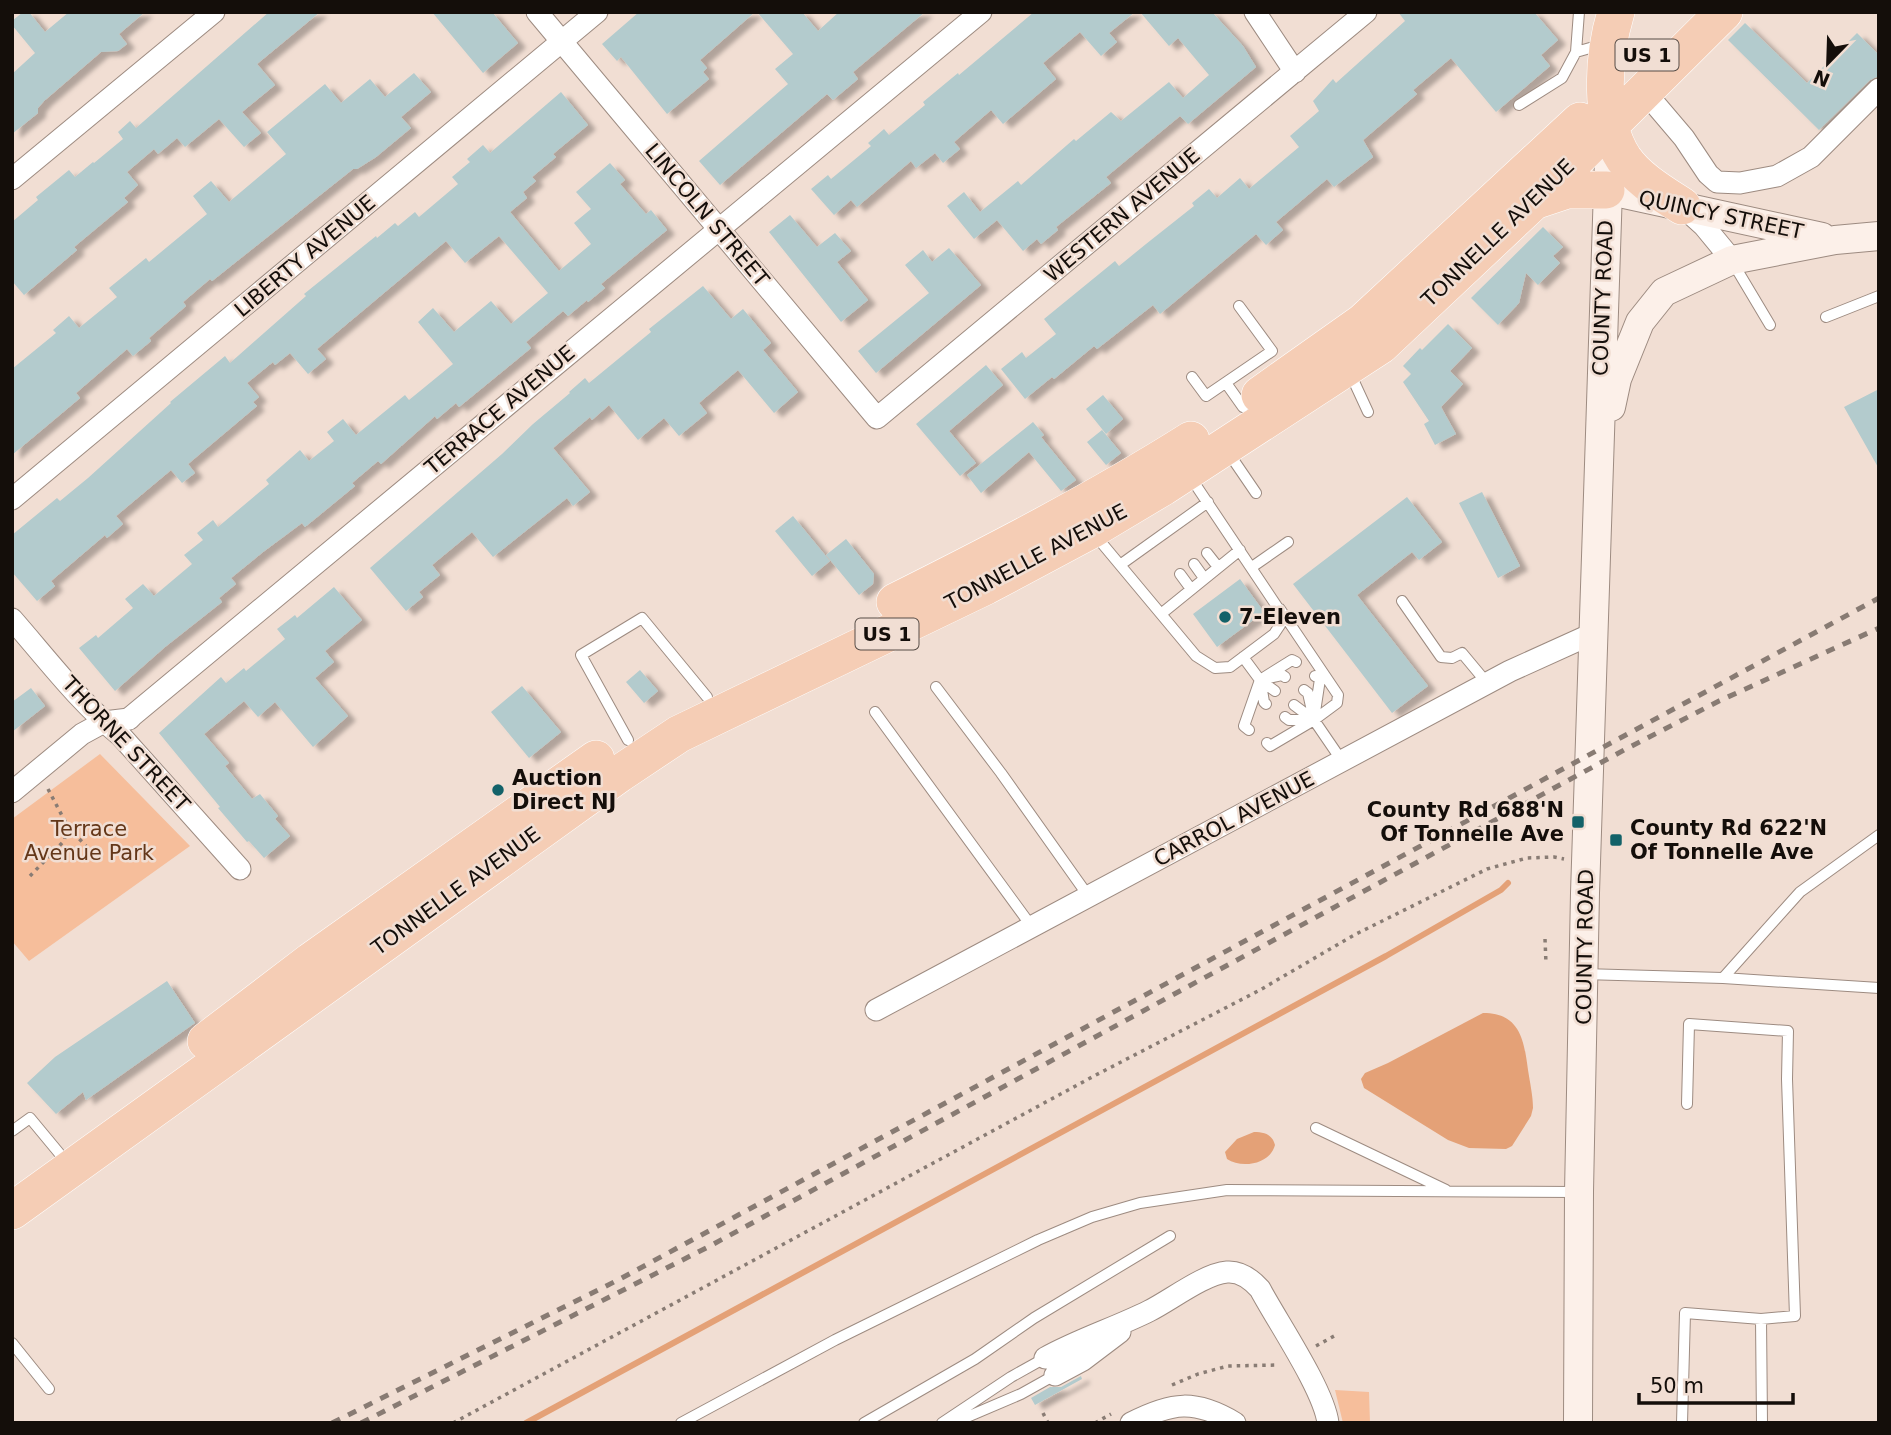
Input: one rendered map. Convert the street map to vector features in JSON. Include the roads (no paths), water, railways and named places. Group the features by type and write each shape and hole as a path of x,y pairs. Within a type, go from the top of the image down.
{"highway":[{"name":"TONNELLE AVENUE","path":"12,1211 608,782 679,734 986,586 1091,530 1187,472 1381,345 1533,202 1690,12"},
{"name":"TONNELLE AVENUE","path":"12,1188 311,961 602,755 707,697 975,562 1156,462 1247,386 1363,322 1607,112 1644,92 1724,12"},
{"path":"1601,35 1607,112 1624,159 1646,182 1682,206"},
{"path":"1533,202 1567,190 1606,190"}],"main road":[{"name":"COUNTY ROAD","path":"1578,1423 1583,974 1607,112"},
{"name":"QUINCY STREET","path":"1606,190 1835,240"},
{"name":"COUNTY ROAD","path":"1598,471 1617,379 1640,322 1664,292 1732,260 1835,240 1879,236"}],"street":[{"path":"12,179 214,12"},
{"name":"LINCOLN STREET","path":"537,12 877,418"},
{"name":"LIBERTY AVENUE","path":"12,499 597,12"},
{"name":"TERRACE AVENUE","path":"12,792 82,734 104,722 132,716 981,12"},
{"path":"1255,12 1295,72"},
{"name":"WESTERN AVENUE","path":"877,418 1366,12"},
{"path":"1644,92 1684,138 1708,174 1717,182 1740,183 1777,176 1811,157 1879,89"},
{"path":"1682,206 1704,226 1732,260"},
{"name":"THORNE STREET","path":"12,619 240,869"},
{"name":"CARROL AVENUE","path":"876,1010 1487,683 1594,633"},
{"path":"1050,1366 1073,1342 1147,1312 1220,1274 1234,1273 1249,1279 1260,1289 1321,1400 1328,1423"},
{"path":"1131,1423 1153,1412 1184,1405 1207,1409 1235,1423"}],"lane":[{"path":"1518,105 1562,78 1601,35 1580,12"},
{"path":"1732,260 1770,325"},
{"path":"1826,317 1879,296"},
{"path":"1192,377 1206,396 1247,386 1272,351 1239,306"},
{"path":"1347,367 1368,412"},
{"path":"1224,447 1256,493"},
{"path":"1187,472 1338,695 1337,703 1314,720 1270,746 1267,743"},
{"path":"1120,565 1158,545 1168,530 1186,524 1208,502"},
{"path":"1091,530 1196,656 1209,665 1230,667 1277,630 1282,614 1279,607"},
{"path":"1168,530 1176,540"},
{"path":"1252,567 1288,542"},
{"path":"1161,614 1240,550"},
{"path":"1207,553 1218,568"},
{"path":"1194,564 1204,578"},
{"path":"1180,574 1191,589"},
{"path":"1402,601 1441,657 1452,658 1462,653 1487,683"},
{"path":"628,740 581,655 642,618 707,697"},
{"path":"1243,657 1260,680 1275,691"},
{"path":"1249,730 1244,726 1260,680 1292,660 1296,662"},
{"path":"1260,680 1282,675 1285,677"},
{"path":"1314,720 1320,679 1315,676"},
{"path":"1260,680 1266,704"},
{"path":"1256,719 1252,717 1260,680"},
{"path":"936,687 1001,773 1088,897"},
{"path":"1304,690 1308,693 1314,720"},
{"path":"1294,705 1314,720 1342,761"},
{"path":"875,712 1032,926"},
{"path":"1285,717 1289,720 1314,720"},
{"path":"1274,732 1279,735 1314,720"},
{"path":"1723,978 1800,892 1879,835"},
{"path":"1583,974 1723,978 1879,988"},
{"path":"1682,1423 1685,1313 1761,1319 1795,1316 1788,1031 1689,1024 1687,1104"},
{"path":"12,1131 30,1118 60,1153"},
{"path":"1316,1128 1448,1191"},
{"path":"681,1423 835,1340 1038,1240 1092,1217 1140,1202 1227,1189 1579,1192"},
{"path":"864,1423 975,1359 1034,1318 1170,1236"},
{"path":"1761,1319 1762,1423"},
{"path":"12,1343 49,1389"},
{"path":"942,1423 1011,1377 1050,1366"},
{"path":"953,1423 1021,1394 1050,1366"}],"waterway":[{"path":"526,1423 1386,956 1501,890 1508,883"}],"railway":[{"path":"332,1423 620,1279 1879,598"},
{"path":"361,1423 708,1247 1626,749 1719,701 1879,628"}],"place":[{"name":"7-Eleven","path":"1225,617"},
{"name":"Auction Direct NJ","path":"498,790"},
{"name":"County Rd 688'N Of Tonnelle Ave","path":"1578,822"},
{"name":"County Rd 622'N Of Tonnelle Ave","path":"1616,840"}],"park label":[{"name":"Terrace Avenue Park","path":"89,841"}]}
